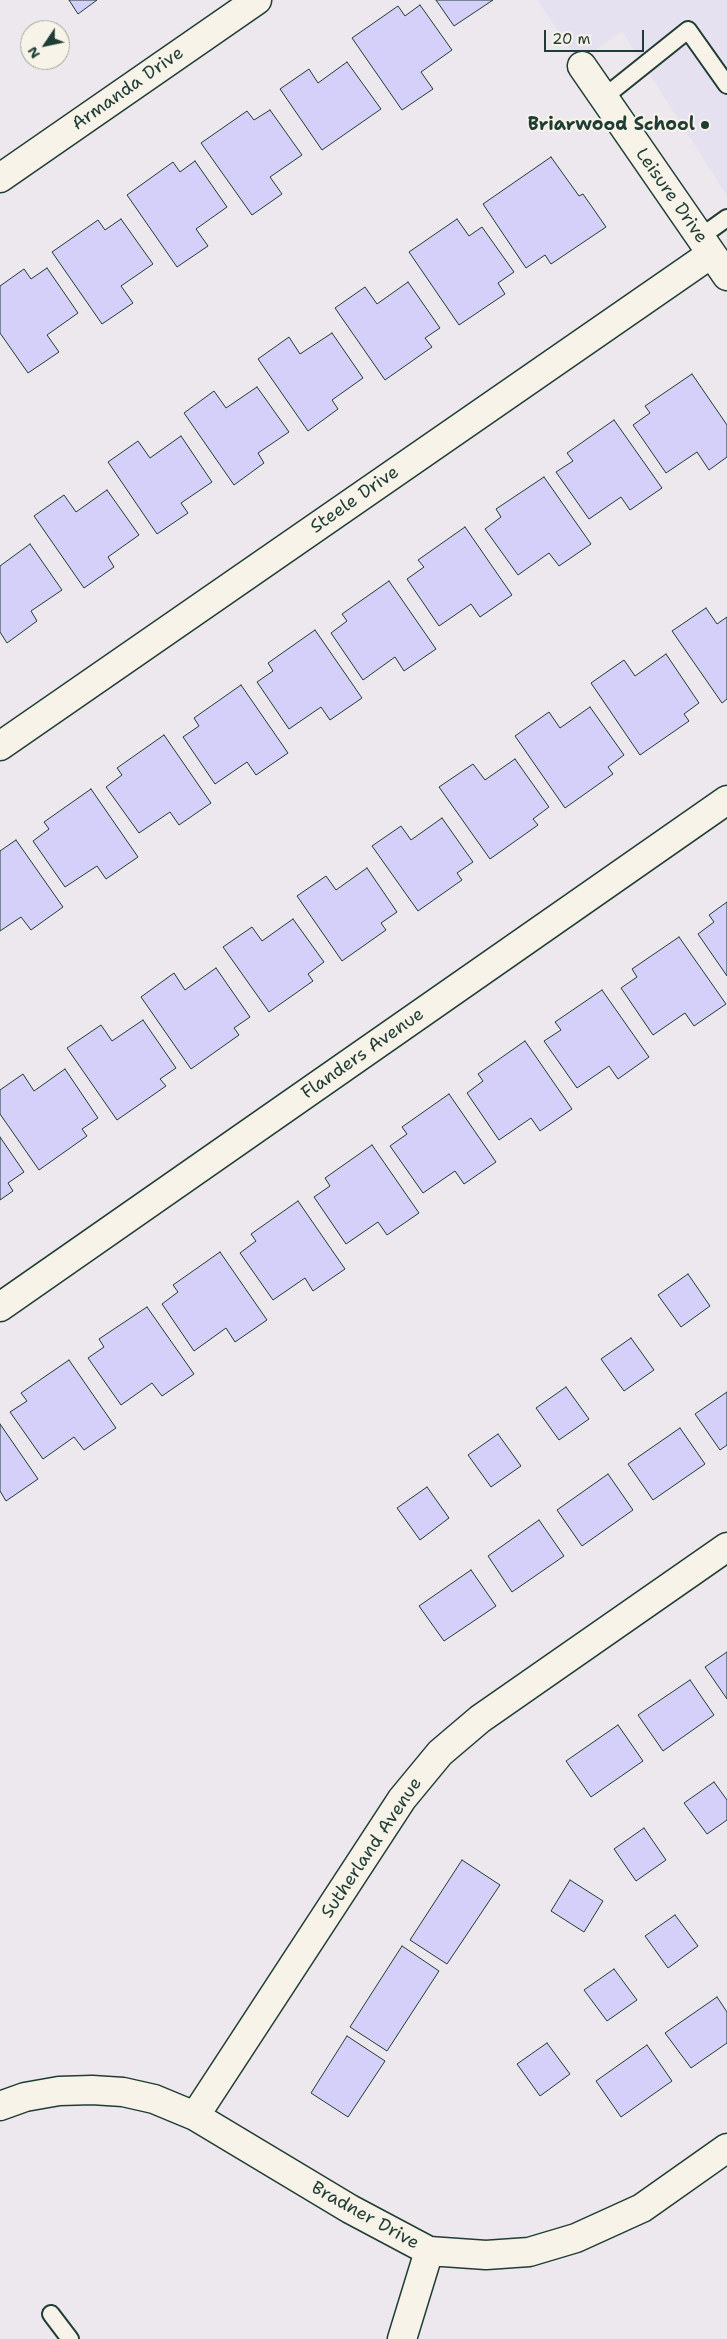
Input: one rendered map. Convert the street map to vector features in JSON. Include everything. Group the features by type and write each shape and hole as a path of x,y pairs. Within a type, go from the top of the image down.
{"street":[{"name":"Armanda Drive","path":"0,178 257,0"},
{"name":"Leisure Drive","path":"582,66 727,276"},
{"name":"Steele Drive","path":"0,746 705,246"},
{"name":"Flanders Avenue","path":"0,1307 727,800"},
{"name":"Sutherland Avenue","path":"195,2116 402,1799 440,1753 480,1719 727,1547"},
{"name":"Bradner Drive","path":"0,2106 26,2097 92,2090 124,2092 154,2099 195,2116 350,2209 429,2251 486,2255 529,2252 576,2238 642,2208 727,2148"},
{"path":"402,2339 429,2251"}],"lane":[{"path":"603,98 688,30 727,85"},
{"path":"705,246 727,218"},
{"path":"51,2314 70,2339"}],"shaded area":[{"name":"Briarwood School","path":"537,0 727,0 727,196 622,31 579,61"}],"building":[{"path":"69,0 97,0 78,14"},
{"path":"436,0 493,0 454,26"},
{"path":"420,5 452,50 421,72 433,89 402,110 352,38 398,6 405,16"},
{"path":"347,62 381,109 322,150 280,89 309,69 318,83"},
{"path":"270,110 302,155 270,177 282,194 252,215 201,143 247,111 254,120"},
{"path":"551,157 579,196 583,194 606,227 551,264 545,255 526,268 483,204"},
{"path":"195,161 227,207 196,229 208,246 177,267 127,195 173,162 180,172"},
{"path":"121,219 153,264 121,286 133,303 102,324 52,252 98,220 105,230"},
{"path":"457,219 469,236 482,227 514,272 498,283 505,294 459,325 409,252"},
{"path":"47,268 78,313 47,335 59,352 28,373 0,333 0,286 24,269 31,279"},
{"path":"408,282 440,328 425,338 432,347 385,380 335,308 365,287 377,304"},
{"path":"332,333 363,378 332,400 338,409 308,431 258,359 289,337 300,354"},
{"path":"692,374 727,425 727,457 709,470 697,452 666,473 633,425 650,413 645,406"},
{"path":"257,387 289,432 258,453 264,463 234,485 184,413 214,391 226,408"},
{"path":"614,420 662,488 630,510 621,497 589,519 556,472 573,461 567,453"},
{"path":"181,436 212,482 181,503 188,513 157,534 108,462 138,441 150,458"},
{"path":"544,477 591,544 559,566 549,553 518,575 485,529 501,517 496,509"},
{"path":"107,490 139,535 108,557 114,567 84,588 34,516 64,495 76,512"},
{"path":"465,527 512,595 480,617 471,604 439,626 407,579 424,567 418,560"},
{"path":"30,544 62,590 31,611 37,621 7,643 0,632 0,566"},
{"path":"389,581 436,649 404,671 395,657 363,680 331,633 347,621 342,614"},
{"path":"706,608 717,624 727,617 727,699 722,703 672,631"},
{"path":"315,630 362,698 330,720 321,707 289,729 257,682 273,671 268,663"},
{"path":"666,654 699,703 684,714 689,721 640,755 591,683 624,660 635,676"},
{"path":"241,685 288,753 256,775 247,762 215,784 183,737 199,726 194,718"},
{"path":"590,707 624,755 608,767 613,774 565,808 515,736 549,712 560,728"},
{"path":"164,735 211,803 179,825 170,812 139,833 106,787 122,775 117,768"},
{"path":"515,759 549,807 533,819 538,825 490,859 439,787 473,764 485,780"},
{"path":"91,789 138,857 106,879 97,866 65,887 33,841 49,829 44,822"},
{"path":"442,818 473,862 457,873 462,880 418,911 372,846 401,826 411,840"},
{"path":"16,840 63,907 31,930 21,917 0,931 0,851"},
{"path":"367,868 397,912 381,923 386,930 342,961 297,896 326,876 336,890"},
{"path":"727,902 727,976 698,934 714,922 709,915"},
{"path":"293,919 324,962 308,974 313,981 269,1012 223,947 252,927 262,941"},
{"path":"679,937 726,1004 694,1026 685,1013 653,1035 621,988 637,977 632,969"},
{"path":"216,968 250,1017 234,1028 239,1035 191,1069 141,997 174,973 185,990"},
{"path":"602,990 649,1057 618,1079 609,1066 577,1088 544,1041 561,1030 555,1022"},
{"path":"143,1020 176,1068 160,1079 166,1086 117,1120 67,1048 101,1025 112,1041"},
{"path":"525,1041 572,1109 540,1131 531,1118 499,1140 467,1093 483,1081 478,1074"},
{"path":"65,1069 98,1118 82,1129 87,1136 39,1170 0,1114 0,1090 23,1074 34,1091"},
{"path":"449,1094 496,1162 464,1184 455,1171 423,1193 390,1146 407,1134 402,1127"},
{"path":"0,1137 24,1172 8,1183 13,1191 0,1200"},
{"path":"372,1145 419,1213 387,1235 378,1222 346,1244 314,1197 330,1186 325,1178"},
{"path":"298,1201 345,1269 313,1291 305,1278 273,1300 240,1253 256,1241 251,1234"},
{"path":"220,1252 267,1320 235,1342 226,1328 194,1351 162,1304 178,1292 173,1285"},
{"path":"688,1274 710,1306 681,1327 658,1295"},
{"path":"147,1307 194,1374 162,1396 152,1383 121,1405 88,1358 104,1347 99,1339"},
{"path":"631,1338 654,1370 624,1391 601,1359"},
{"path":"69,1360 116,1428 84,1450 74,1437 43,1459 10,1412 27,1401 21,1393"},
{"path":"566,1387 589,1419 559,1440 536,1408"},
{"path":"727,1392 727,1445 720,1450 695,1414"},
{"path":"0,1424 38,1479 6,1501 0,1491"},
{"path":"680,1428 705,1464 653,1500 628,1464"},
{"path":"498,1434 521,1466 491,1487 468,1455"},
{"path":"608,1474 633,1510 582,1546 557,1510"},
{"path":"427,1487 449,1518 420,1540 397,1508"},
{"path":"539,1520 564,1556 512,1592 488,1556"},
{"path":"471,1570 496,1606 444,1641 419,1606"},
{"path":"727,1652 727,1699 705,1667"},
{"path":"690,1680 714,1715 663,1751 638,1715"},
{"path":"618,1725 643,1761 591,1797 566,1761"},
{"path":"714,1782 727,1800 727,1820 707,1834 684,1803"},
{"path":"644,1828 666,1860 636,1881 614,1849"},
{"path":"462,1860 500,1885 447,1964 410,1940"},
{"path":"570,1880 603,1901 584,1932 551,1911"},
{"path":"675,1915 698,1946 668,1968 645,1936"},
{"path":"402,1946 439,1971 387,2051 350,2027"},
{"path":"614,1969 637,2000 607,2021 584,1990"},
{"path":"717,1997 727,2012 727,2043 691,2068 665,2033"},
{"path":"347,2036 385,2061 348,2117 311,2093"},
{"path":"547,2043 570,2074 540,2096 517,2064"},
{"path":"647,2045 672,2081 621,2117 596,2081"}],"place":[{"name":"Briarwood School","path":"705,125"}]}
